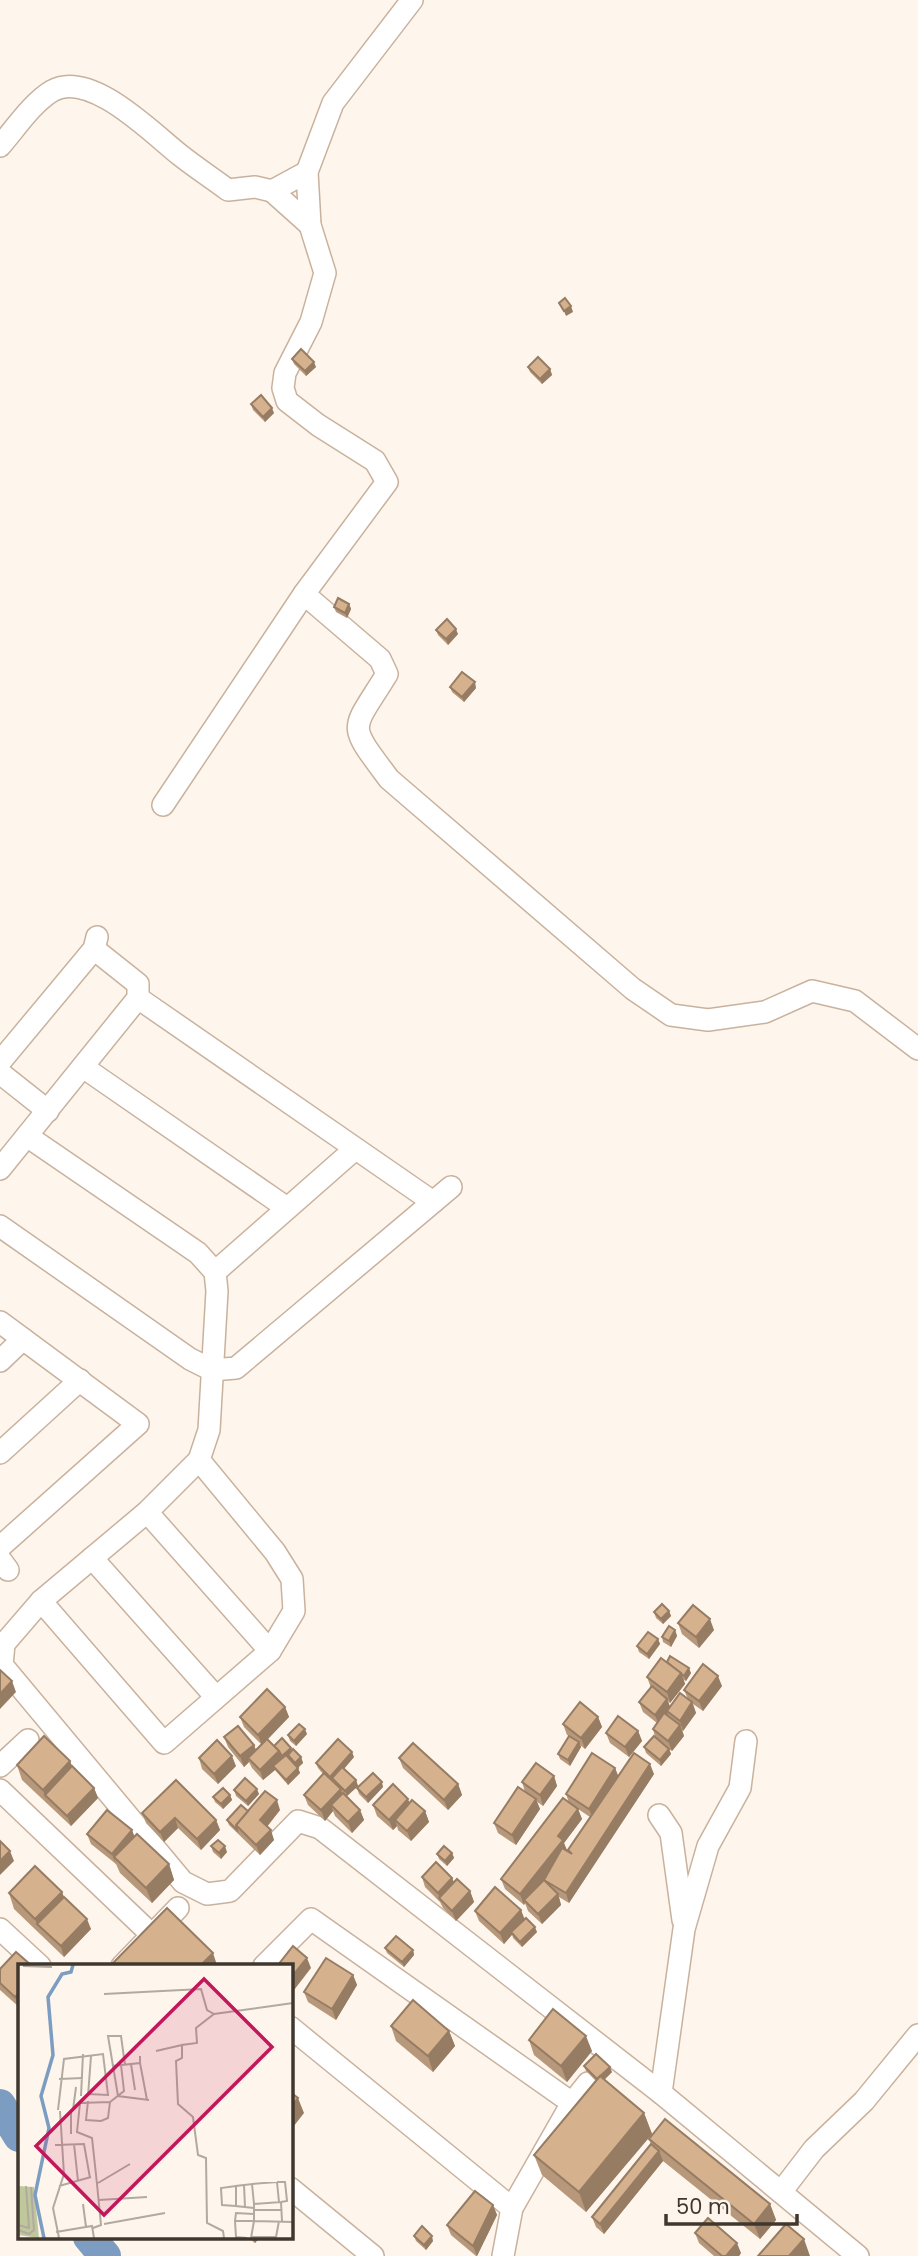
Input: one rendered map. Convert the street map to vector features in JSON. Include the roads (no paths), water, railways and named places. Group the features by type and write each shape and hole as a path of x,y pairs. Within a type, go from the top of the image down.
{"street":[{"path":"163,805 304,594 387,482 375,461 287,401 283,388 285,373 312,322 325,273 310,225 307,172 333,103 412,0"},
{"path":"0,146 53,90 67,86 87,89 113,101 228,190 255,187 272,191 310,225"},
{"path":"272,191 307,172"},
{"path":"304,594 380,659 387,674 359,714 358,727 362,742 389,779 633,989 671,1015 708,1020 765,1012 811,991 855,1001 918,1049"},
{"path":"0,1062 95,942 138,984 138,998 0,1169"},
{"path":"138,998 433,1202"},
{"path":"83,1067 287,1208"},
{"path":"0,1073 48,1111"},
{"path":"27,1136 198,1253 215,1272 217,1291 209,1430 199,1460 147,1512 41,1601 4,1644 2,1665 183,1882 207,1894 230,1891 298,1821 320,1828 661,2093 858,2256"},
{"path":"215,1272 355,1149"},
{"path":"0,1226 190,1359 212,1370 236,1367 451,1187"},
{"path":"0,1322 138,1424 0,1548"},
{"path":"0,1361 23,1339"},
{"path":"0,1453 80,1380"},
{"path":"41,1601 164,1743 270,1651 294,1611 292,1579 275,1552 199,1460"},
{"path":"147,1512 270,1651"},
{"path":"92,1558 215,1696"},
{"path":"2,1760 28,1740"},
{"path":"661,2093 684,1929 708,1846 740,1788 746,1741"},
{"path":"0,1790 151,1934"},
{"path":"659,1815 671,1833 684,1929"},
{"path":"123,1964 178,1908"},
{"path":"265,1964 311,1919 572,2103"},
{"path":"0,1929 39,1964"},
{"path":"292,2029 512,2208"},
{"path":"781,2192 814,2149 864,2101 918,2035"},
{"path":"503,2256 512,2208 572,2103 588,2083"},
{"path":"292,2190 373,2256"}],"waterway":[{"path":"0,2105 18,2134"},
{"path":"90,2238 105,2256"}]}
